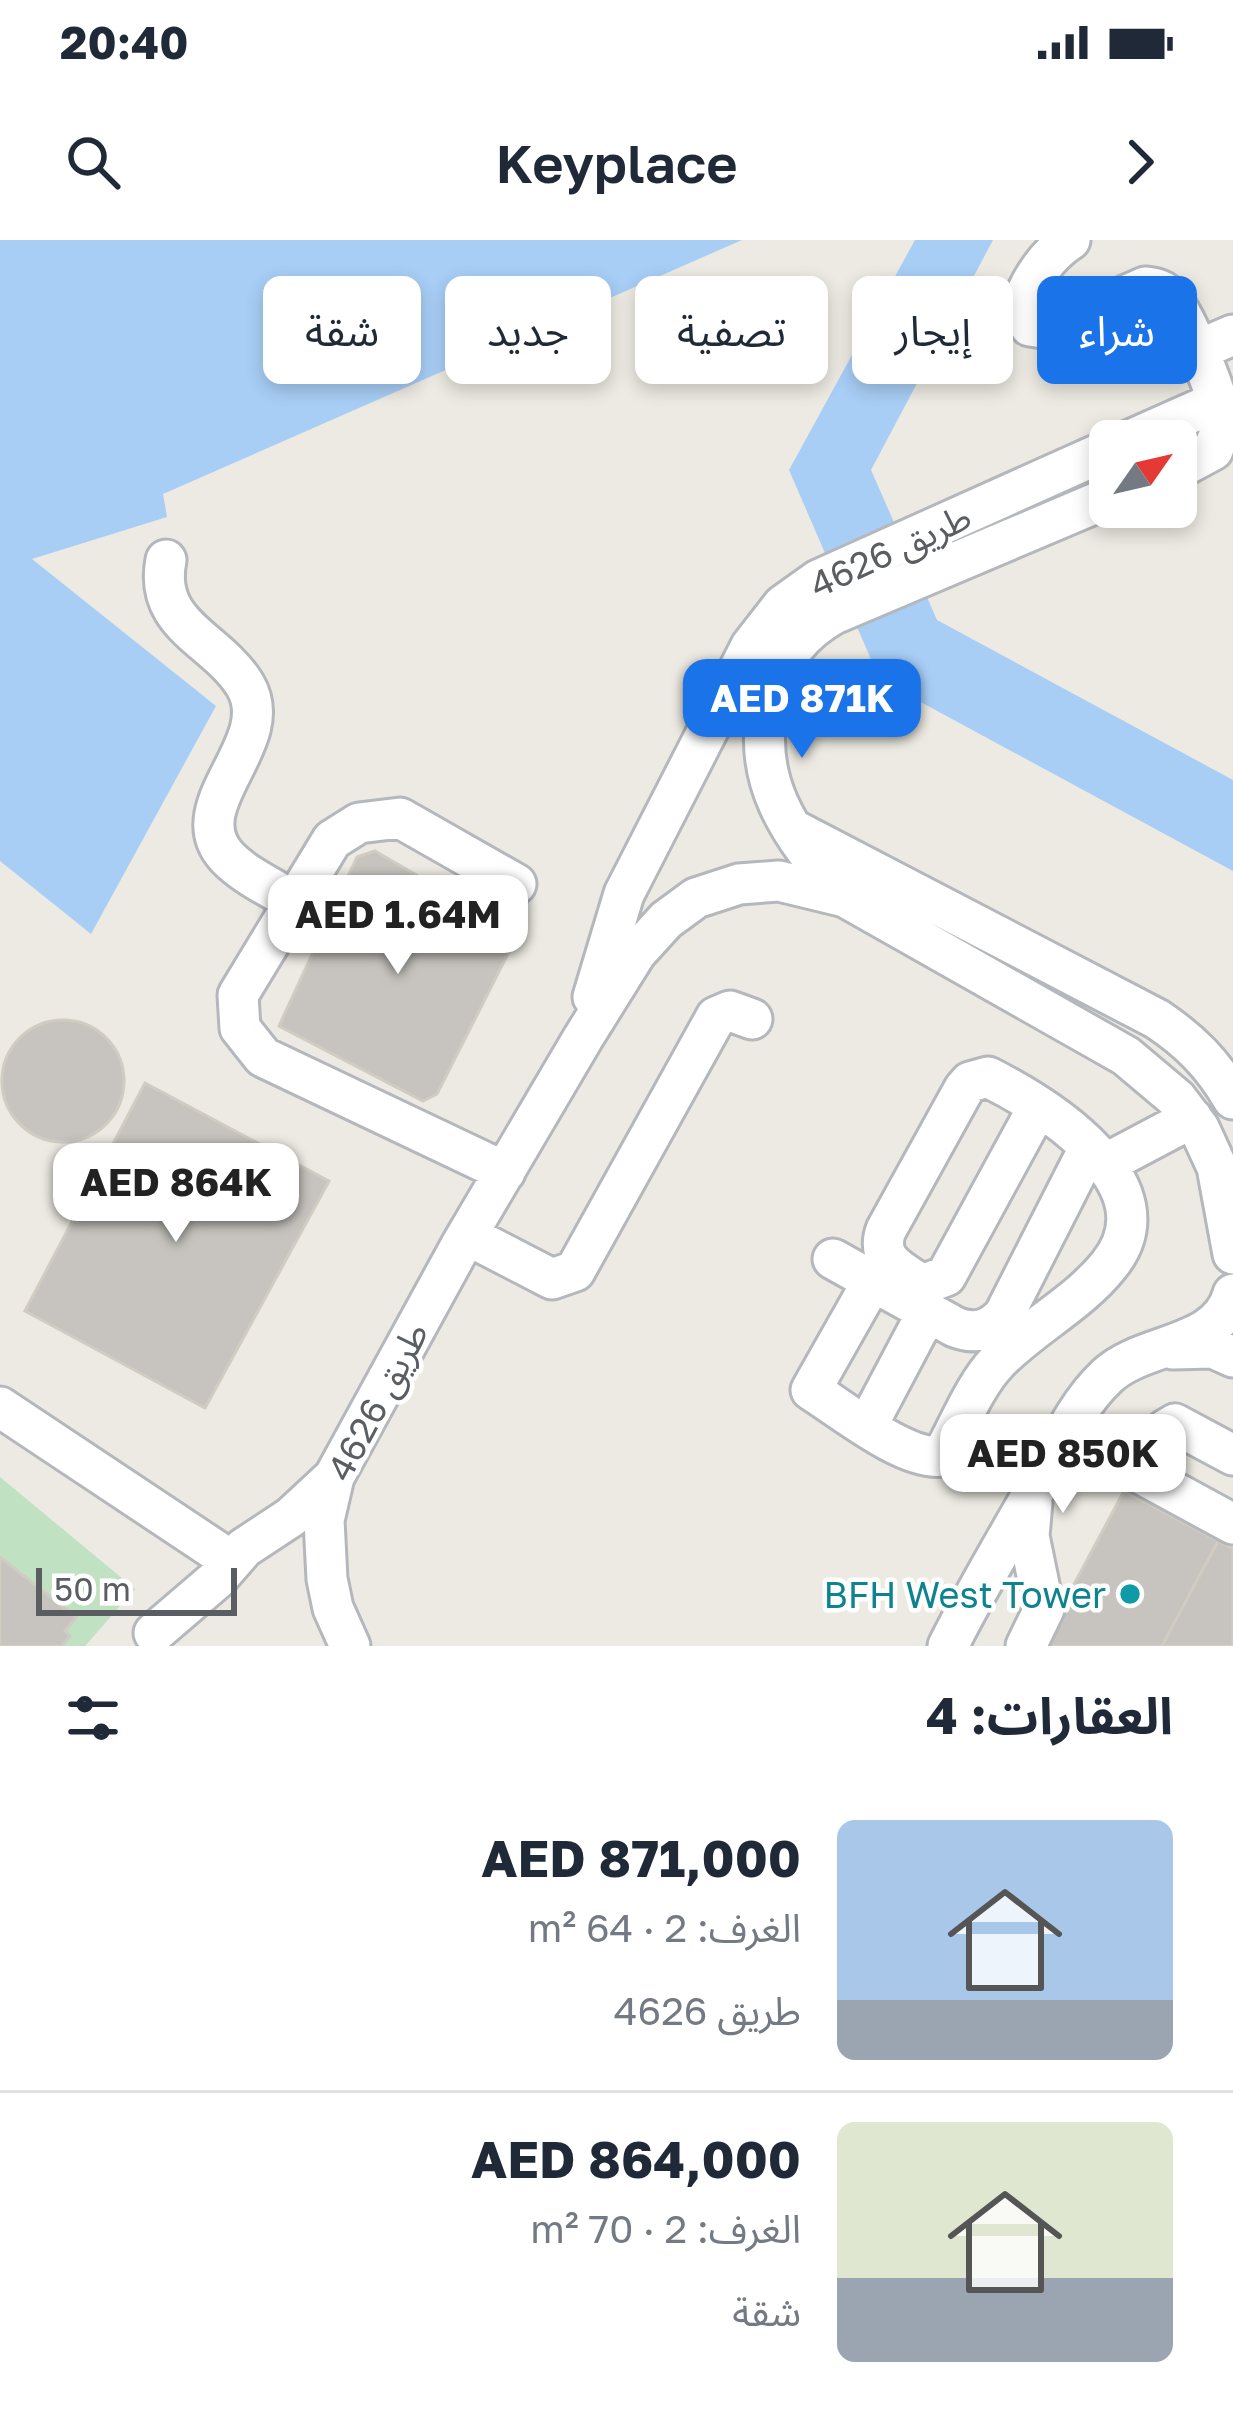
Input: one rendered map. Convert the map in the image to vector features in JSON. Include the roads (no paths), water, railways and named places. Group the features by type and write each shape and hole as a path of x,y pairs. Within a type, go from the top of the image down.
{"street":[{"path":"1037,327 1030,326 1021,307 1026,292 1054,251 1070,240"},
{"path":"1197,351 1233,335"},
{"path":"1190,420 1210,413 1218,397 1197,353"},
{"path":"1197,459 1213,451 1223,433 1210,413"},
{"name":"طريق 4626","path":"583,1037 624,894 751,646 783,605 826,597 933,549 1089,461"},
{"name":"طريق 4626","path":"933,549 1089,503"},
{"path":"166,560 162,584 170,609 231,666 248,689 253,720 214,812 216,842 229,859 297,903"},
{"name":"طريق 4626","path":"826,597 777,676 761,751 768,782 793,829 844,898"},
{"path":"505,1172 263,1057 240,1028 238,994 332,840 359,823 400,818 516,884"},
{"path":"793,829 1157,1019 1187,1039 1216,1069 1233,1099"},
{"name":"طريق 4626","path":"350,1646 327,1580 324,1520 334,1477 463,1241 583,1037 636,953 666,920 696,898 739,884 779,881 844,898 1126,1056 1192,1118 1217,1167 1233,1254"},
{"path":"463,1241 552,1279 575,1271 716,1017 730,1011 748,1032"},
{"path":"866,1291 812,1390 914,1452 942,1456 992,1368 1096,1279 1124,1243 1127,1202 1097,1156 1038,1107 988,1077 970,1082 886,1230 882,1245 890,1264 922,1285 946,1276 1038,1107"},
{"path":"992,1368 830,1264 955,1327 974,1331 991,1327 1004,1315 1097,1156 1192,1118"},
{"path":"947,1646 1066,1433 1102,1380 1133,1357 1208,1330 1231,1304 1233,1294"},
{"path":"867,1426 922,1322"},
{"path":"1149,1350 1213,1348 1233,1357"},
{"path":"0,1407 230,1560"},
{"path":"1138,1472 1165,1430 1175,1424 1233,1455"},
{"path":"1066,1433 1233,1524"},
{"path":"156,1642 230,1560 291,1517 334,1477"},
{"path":"1026,1646 1044,1609 1029,1535 1036,1488"}],"water":[{"path":"0,240 742,240 660,276 635,276 635,287 611,297 611,276 445,276 445,370 421,381 421,276 263,276 263,384 414,384 163,494 167,517 32,559 216,706 91,934 0,861"},
{"path":"915,240 993,240 974,276 895,276"},
{"path":"852,355 852,384 917,384 871,470 937,620 1233,780 1233,871 880,680 789,470"}],"place":[{"name":"BFH West Tower","path":"1130,1594"}]}
